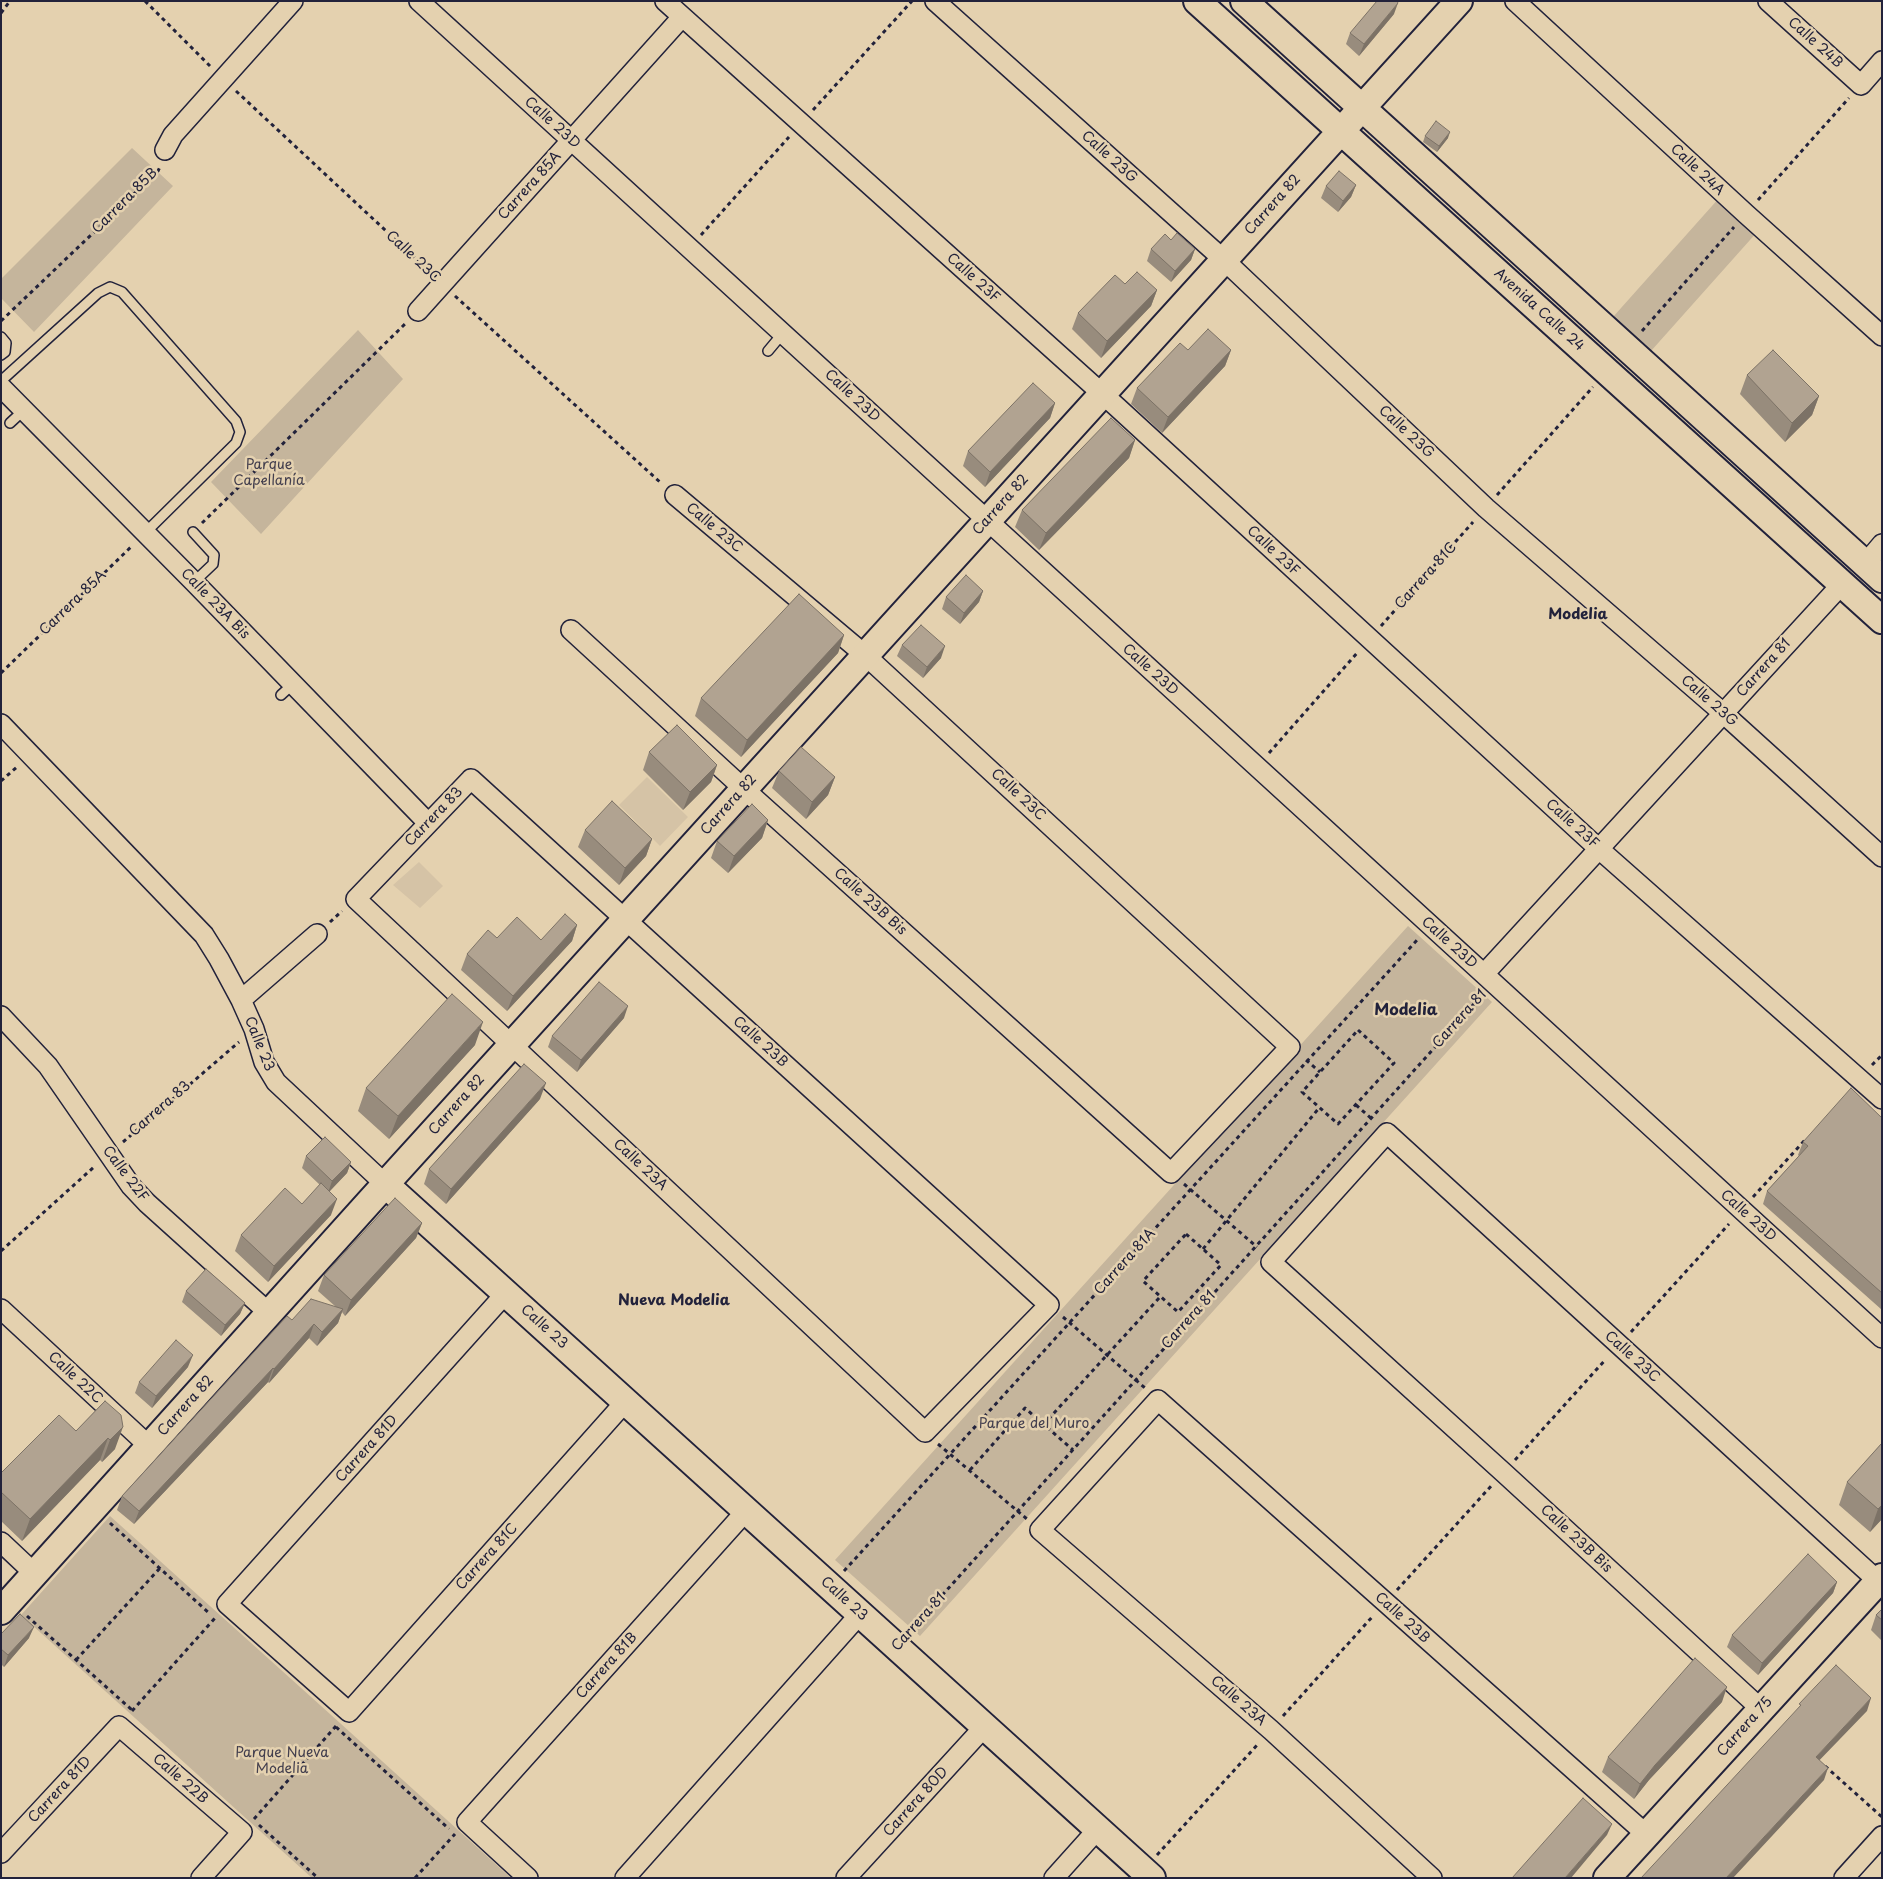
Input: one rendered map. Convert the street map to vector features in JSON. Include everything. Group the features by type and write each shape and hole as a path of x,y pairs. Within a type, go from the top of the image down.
{"street":[{"path":"166,150 173,134 293,1"},
{"name":"Calle 23D","path":"419,1 1882,1338"},
{"name":"Calle 23F","path":"665,1 1102,394 1599,849 1882,1099"},
{"name":"Calle 23G","path":"935,1 1224,260 1486,508 1723,714 1882,857"},
{"name":"Avenida Calle 24","path":"1197,1 1882,620"},
{"path":"1244,1 1361,108 1876,562"},
{"name":"Carrera 82","path":"1,1611 511,1044 1459,1"},
{"name":"Calle 24A","path":"1515,1 1746,214 1882,336"},
{"name":"Calle 24B","path":"1768,1 1861,85 1882,61"},
{"name":"Carrera 85A","path":"418,311 682,17"},
{"name":"Calle 23A Bis","path":"1,387 194,582 287,690 428,823"},
{"name":"Calle 23C","path":"675,495 865,655 1290,1047 1171,1172"},
{"name":"Carrera 81","path":"1488,979 1599,849 1842,584"},
{"name":"Calle 23B Bis","path":"571,630 744,789 1171,1172"},
{"name":"Calle 23","path":"1,724 204,935 241,1000 254,1029 264,1062 276,1082 385,1184 1152,1878"},
{"name":"Carrera 83","path":"356,899 470,779"},
{"name":"Calle 23B","path":"470,779 1049,1305"},
{"name":"Calle 23A","path":"356,899 925,1432"},
{"path":"241,1000 317,934"},
{"name":"Calle 22F","path":"1,1016 48,1066 131,1186 147,1203 269,1313"},
{"name":"Calle 23C","path":"1270,1262 1387,1133 1880,1579"},
{"name":"Calle 23B Bis","path":"1270,1262 1504,1472 1761,1709"},
{"name":"Carrera 81D","path":"227,1604 506,1293"},
{"path":"925,1432 1049,1305"},
{"name":"Calle 22C","path":"1,1310 149,1446"},
{"path":"1040,1530 1158,1400"},
{"name":"Calle 23B","path":"1158,1400 1646,1835"},
{"name":"Carrera 81C","path":"349,1712 626,1401"},
{"name":"Carrera 81B","path":"467,1822 746,1511"},
{"name":"Calle 23A","path":"1040,1530 1271,1730 1432,1878"},
{"path":"1,1542 34,1574"},
{"name":"Carrera 75","path":"1608,1878 1880,1579"},
{"path":"227,1604 349,1712"},
{"path":"625,1878 860,1614"},
{"name":"Carrera 81D","path":"1,1853 119,1726"},
{"name":"Calle 22B","path":"119,1726 242,1832"},
{"name":"Carrera 80D","path":"846,1878 985,1726"},
{"path":"467,1822 528,1878"},
{"path":"1054,1878 1098,1829"},
{"path":"201,1878 242,1832"},
{"path":"1844,1878 1882,1836"}],"lane":[{"path":"1,382 98,293 110,287 122,292 236,422 240,432 236,443 145,533"},
{"path":"768,351 783,333"},
{"path":"1,337 6,343 5,352 1,355"},
{"path":"10,423 24,410"},
{"path":"193,532 214,555 213,564 194,582"}],"path":[{"path":"1,14 10,1"},
{"name":"Calle 23C","path":"145,1 222,78 442,284 675,495"},
{"name":"Carrera 85B","path":"1,321 158,171 166,150"},
{"path":"193,532 418,311"},
{"name":"Carrera 81C","path":"1256,767 1595,385"},
{"name":"Carrera 85A","path":"1,673 145,533"},
{"path":"317,934 356,899"},
{"name":"Carrera 81A","path":"830,1586 1430,925"},
{"name":"Carrera 81","path":"897,1646 1371,1118 1488,979"},
{"name":"Carrera 83","path":"1,1251 109,1153 254,1029"},
{"path":"1358,1030 1394,1063 1338,1124 1319,1108 1302,1092 1358,1030"},
{"path":"1356,1105 1371,1118"},
{"path":"1203,1249 1319,1108"},
{"path":"1171,1172 1256,1246 1270,1262"},
{"path":"1186,1234 1221,1265 1178,1312 1160,1297 1143,1281 1186,1234"},
{"path":"1044,1425 1160,1297"},
{"path":"1049,1305 1158,1400"},
{"path":"970,1470 1025,1408 1073,1450"},
{"path":"925,1432 1040,1530"},
{"path":"76,1660 160,1568"},
{"path":"119,1726 227,1604"},
{"path":"242,1832 349,1712"},
{"path":"1818,1760 1882,1817"},
{"path":"415,1878 467,1822"}],"shaded area":[{"path":"647,777 688,817 660,846 619,805"},
{"path":"419,862 443,886 420,908 393,885"}],"green space":[{"path":"132,148 173,186 34,332 1,298 1,279"},
{"path":"1720,197 1758,231 1651,351 1613,317"},
{"name":"Parque Capellanía","path":"358,330 403,379 261,534 211,482"},
{"name":"Parque del Muro","path":"1408,926 1492,1002 920,1636 835,1560"},
{"name":"Parque Nueva Modelia","path":"110,1516 511,1878 312,1878 21,1615"}],"building":[{"path":"1377,1 1397,1 1398,3 1364,44 1350,33"},
{"path":"1436,121 1450,132 1439,146 1425,136"},
{"path":"1339,171 1356,185 1343,201 1326,186"},
{"path":"1177,233 1195,249 1175,271 1151,249 1165,234 1171,240"},
{"path":"1137,272 1157,290 1107,341 1078,313 1115,275 1125,284"},
{"path":"1208,329 1231,350 1168,417 1137,388 1180,343 1188,350"},
{"path":"1773,350 1819,396 1792,423 1747,375"},
{"path":"1033,383 1055,403 990,472 968,451"},
{"path":"1111,418 1135,440 1046,533 1022,510"},
{"path":"966,575 983,591 964,613 946,597"},
{"path":"799,594 844,635 747,740 701,698"},
{"path":"921,625 945,646 927,667 902,645"},
{"path":"677,725 717,765 690,792 649,752"},
{"path":"801,747 835,777 812,802 779,771"},
{"path":"612,801 652,839 625,868 585,830"},
{"path":"752,804 768,820 734,856 717,841"},
{"path":"565,914 577,925 513,996 467,954 488,930 497,938 517,917 541,940"},
{"path":"599,982 628,1006 581,1060 552,1036"},
{"path":"452,994 483,1022 398,1116 366,1088"},
{"path":"524,1064 546,1083 451,1189 429,1169"},
{"path":"1851,1088 1882,1118 1882,1293 1767,1191 1808,1146 1803,1142"},
{"path":"325,1137 351,1162 332,1181 306,1156"},
{"path":"321,1183 337,1199 274,1266 241,1235 285,1188 302,1204"},
{"path":"395,1198 422,1223 351,1300 324,1275"},
{"path":"206,1269 245,1303 225,1325 186,1291"},
{"path":"311,1299 343,1309 322,1332 314,1324 274,1369 139,1511 122,1496 287,1316 292,1320"},
{"path":"176,1340 193,1355 156,1396 139,1382"},
{"path":"105,1401 121,1415 123,1427 110,1440 108,1438 30,1519 1,1492 1,1473 59,1415 76,1431"},
{"path":"1882,1443 1882,1505 1878,1509 1847,1482"},
{"path":"1808,1554 1837,1582 1762,1663 1732,1635"},
{"path":"1882,1609 1882,1620 1876,1615"},
{"path":"20,1614 34,1627 8,1655 1,1649 1,1634"},
{"path":"1695,1658 1727,1687 1655,1765 1640,1784 1608,1757"},
{"path":"1836,1665 1871,1698 1816,1757 1828,1768 1726,1878 1641,1878 1801,1705 1799,1704"},
{"path":"1583,1798 1612,1824 1565,1878 1512,1878"}],"district":[{"name":"Modelia","path":"1578,615"},
{"name":"Modelia","path":"1406,1011"},
{"name":"Nueva Modelia","path":"674,1301"}]}
